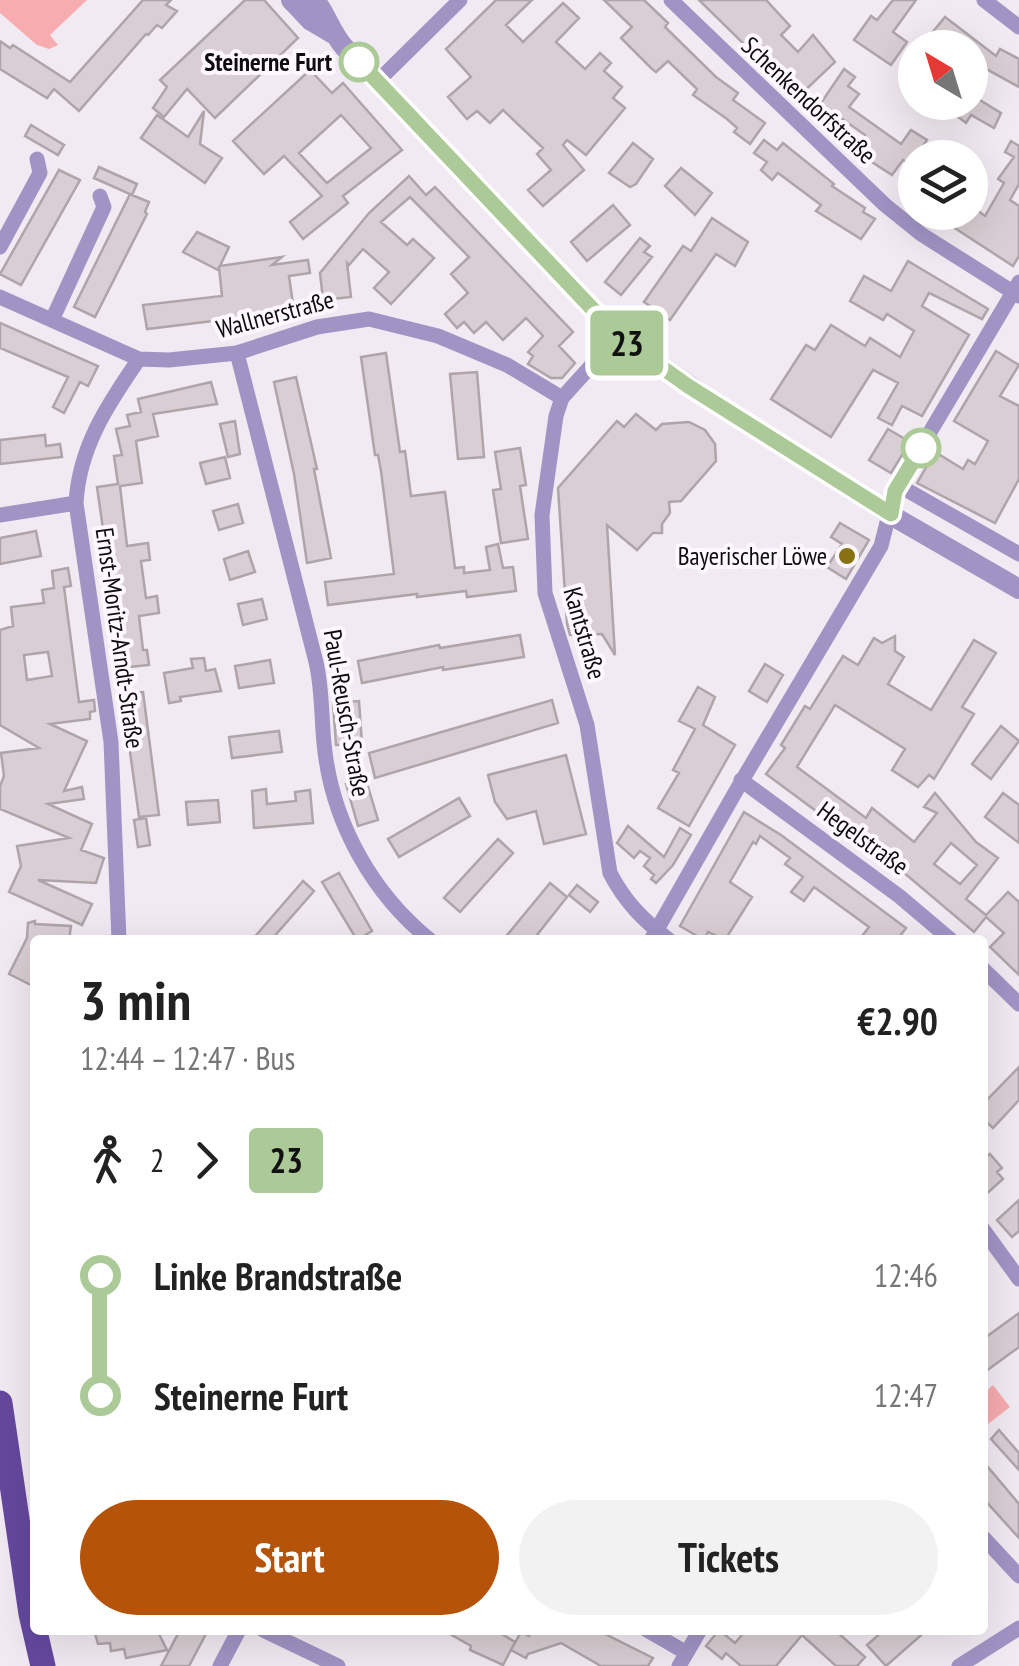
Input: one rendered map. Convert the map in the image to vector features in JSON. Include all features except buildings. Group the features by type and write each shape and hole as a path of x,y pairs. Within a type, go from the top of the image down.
{"main road":[{"path":"0,1403 30,1614"},
{"path":"35,1635 43,1666"}],"street":[{"path":"291,0 310,21 333,34 618,336 688,386 1019,589"},
{"path":"315,0 324,10 333,34"},
{"path":"377,82 460,0"},
{"name":"Schenkendorfstraße","path":"670,0 885,205 921,234 1017,290"},
{"path":"984,0 1019,26"},
{"path":"0,247 40,174 37,160"},
{"path":"52,320 104,207 100,196"},
{"path":"660,935 742,780 881,546 898,485 1017,290"},
{"name":"Wallnerstraße","path":"0,297 139,358 169,360 237,353 327,324 369,320 438,336 507,365 562,398"},
{"path":"562,398 618,336"},
{"name":"Paul-Reusch-Straße","path":"237,353 318,668 325,752 344,825 370,874 408,922 424,935"},
{"name":"Ernst-Moritz-Arndt-Straße","path":"119,935 110,742 76,503 88,444 139,358"},
{"name":"Kantstraße","path":"562,398 542,515 544,593 587,725 610,873 621,895 657,935"},
{"path":"898,485 1019,554"},
{"path":"0,515 76,503"},
{"name":"Hegelstraße","path":"742,780 900,896 945,935"},
{"path":"988,974 1019,1004"},
{"path":"988,1236 1019,1279"},
{"path":"988,1542 1019,1576"},
{"path":"959,1666 1019,1628"},
{"path":"220,1666 237,1635"},
{"path":"274,1635 338,1666"},
{"path":"653,1635 682,1659 697,1635"}],"shaded area":[{"path":"0,0 87,0 50,35 58,45 49,49 37,45 0,13"},
{"path":"993,1385 1010,1407 988,1424 988,1390"}],"bus line":[{"name":"23","path":"359,62 604,324 654,363 891,514 895,491 921,448"}],"place":[{"name":"Steinerne Furt","path":"359,62"},
{"name":"Bayerischer Löwe","path":"847,556"}]}
